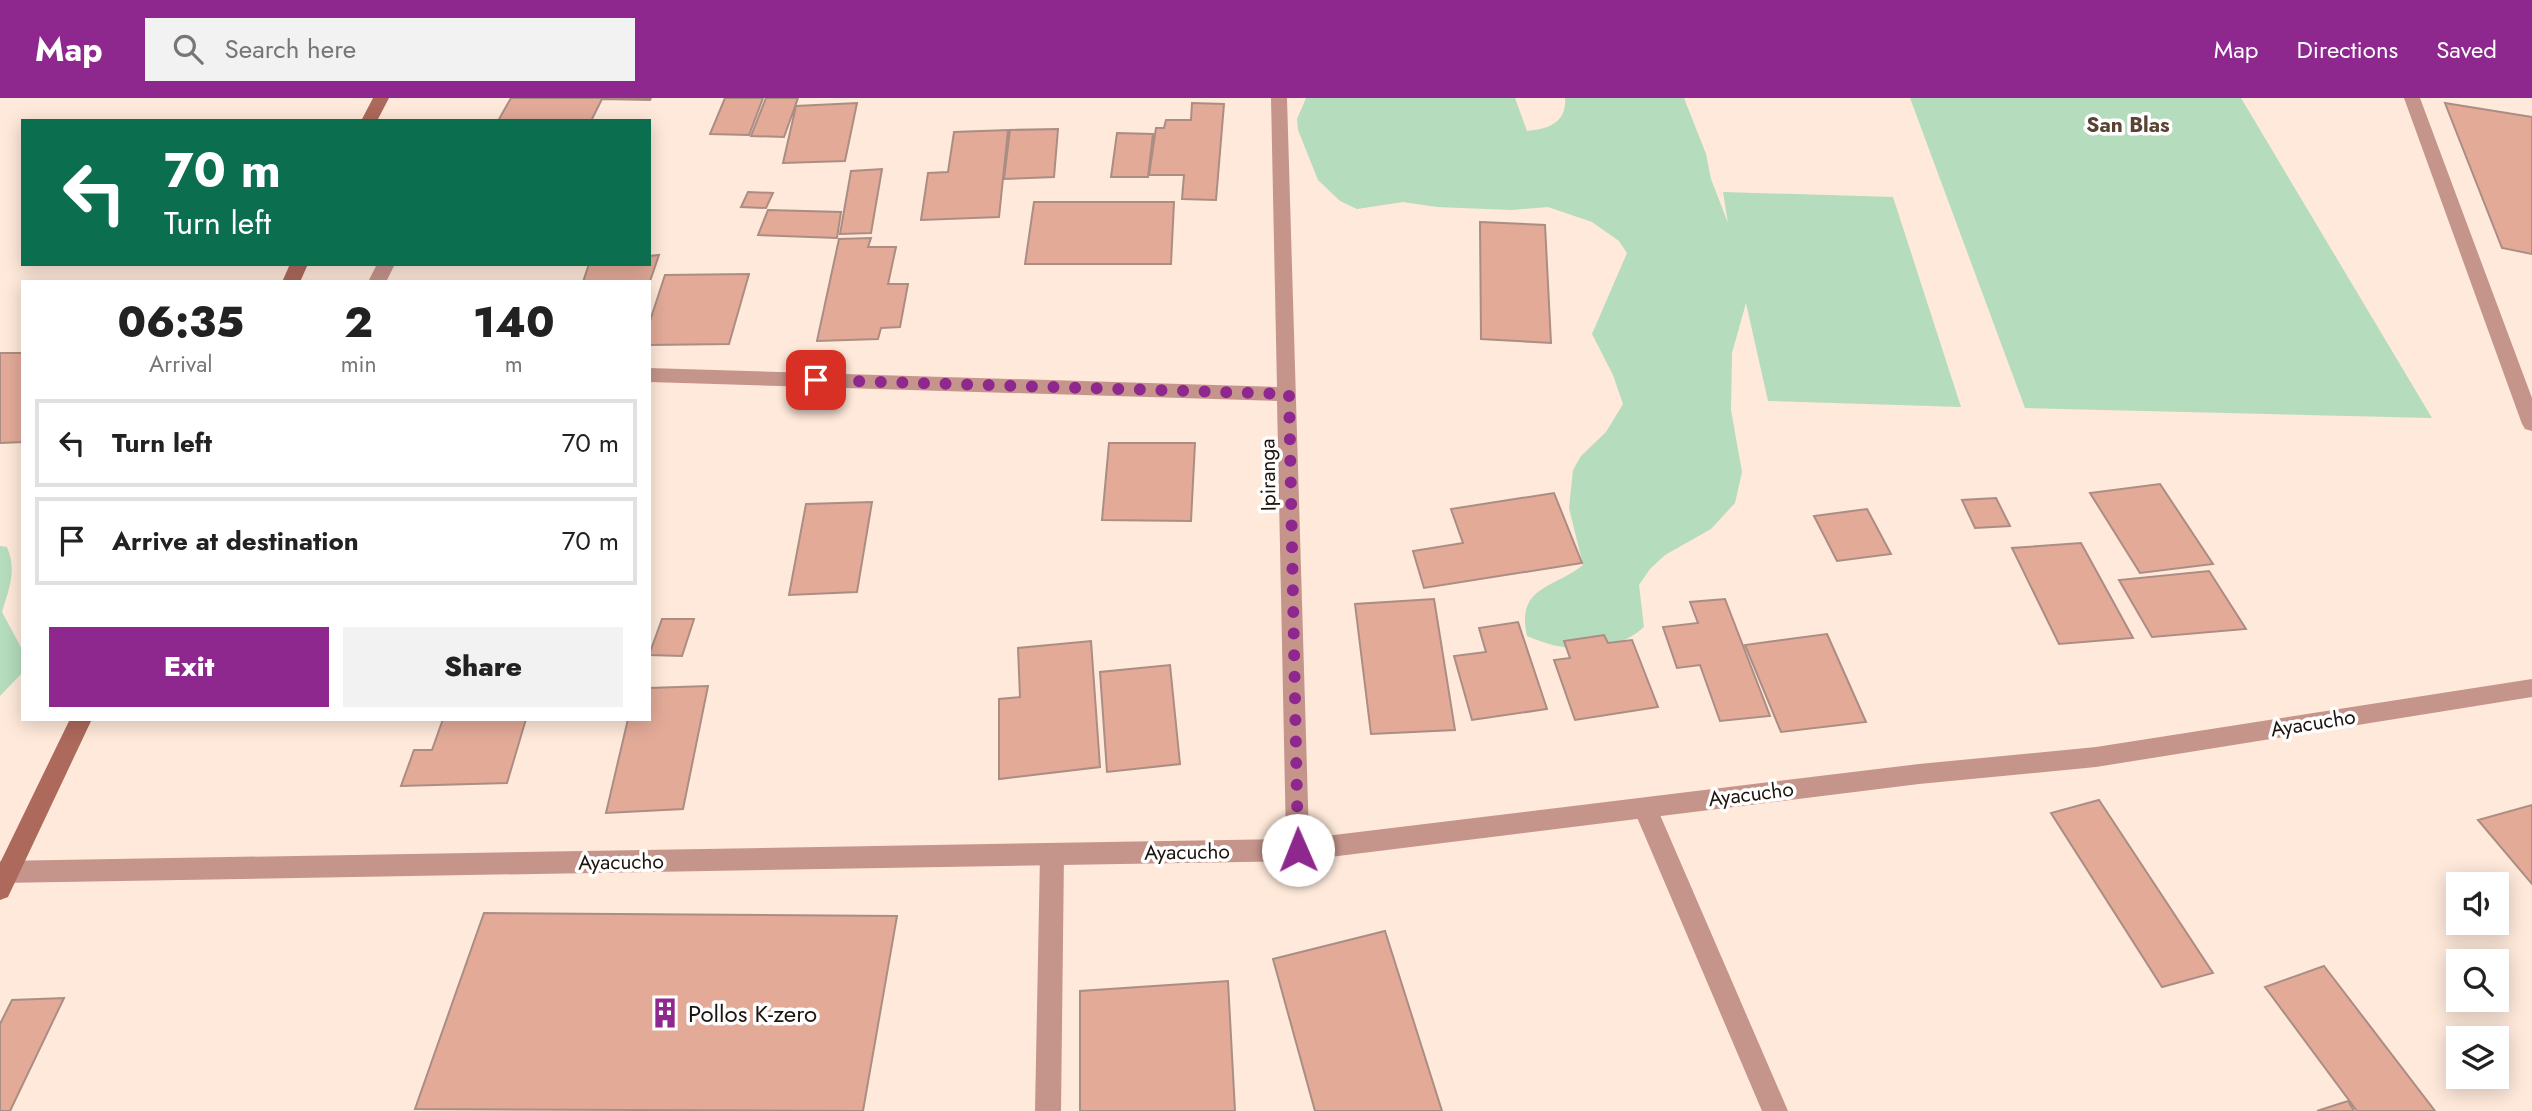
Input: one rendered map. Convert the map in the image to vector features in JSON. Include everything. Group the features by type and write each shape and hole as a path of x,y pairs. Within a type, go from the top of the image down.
{"street":[{"path":"370,119 381,98"},
{"name":"Ipiranga","path":"1279,98 1289,394 1298,850"},
{"path":"2412,98 2532,424"},
{"path":"651,375 1289,394"},
{"name":"Ayacucho","path":"3,878 1298,850 1919,774 2096,757 2532,688"},
{"path":"3,878 80,721"},
{"path":"1645,808 1775,1111"},
{"path":"1048,1111 1052,855"}],"green space":[{"path":"1306,98 1515,98 1527,131 1542,129 1555,123 1563,113 1565,98 1684,98 1706,154 1711,179 1728,223 1723,192 1893,197 1961,407 1768,401 1746,303 1732,353 1731,410 1742,472 1735,503 1711,529 1665,555 1650,569 1639,585 1644,627 1631,636 1617,643 1587,649 1557,646 1527,636 1525,620 1532,598 1583,565 1569,508 1573,470 1581,456 1606,432 1623,404 1613,375 1592,334 1627,253 1619,241 1592,222 1548,207 1511,210 1437,207 1403,202 1357,209 1340,201 1318,180 1298,130 1297,119"},
{"path":"1910,98 2241,98 2432,418 2025,408"},
{"path":"0,546 7,547 11,564 11,580 2,612 21,647 21,674 0,696"}],"building":[{"path":"511,98 651,98 602,99 592,119 499,119"},
{"path":"725,98 763,98 749,135 710,134"},
{"path":"766,98 798,98 784,137 751,136"},
{"path":"857,103 845,161 783,163 796,106"},
{"path":"1192,103 1224,104 1216,200 1182,199 1184,175 1149,175 1156,128 1164,128 1166,120 1191,120"},
{"path":"2445,103 2532,117 2532,254 2502,248"},
{"path":"1058,129 1054,177 1004,179 1010,130"},
{"path":"1008,130 999,217 921,220 928,173 948,172 954,132"},
{"path":"1117,133 1153,134 1148,177 1111,177"},
{"path":"882,169 871,233 840,234 851,171"},
{"path":"748,192 773,193 766,208 741,207"},
{"path":"1034,202 1174,202 1171,264 1025,264"},
{"path":"768,210 841,212 837,238 758,235"},
{"path":"1480,222 1545,225 1551,343 1481,339"},
{"path":"871,238 868,247 896,247 888,284 908,284 900,327 881,328 878,339 817,341 839,239"},
{"path":"659,255 650,280 584,280 588,266 651,266 651,256"},
{"path":"749,274 729,344 651,345 651,318 665,275"},
{"path":"0,353 21,353 21,442 0,443"},
{"path":"1109,443 1195,443 1191,521 1102,520"},
{"path":"2160,484 2213,564 2140,573 2090,493"},
{"path":"1554,493 1582,563 1424,588 1413,551 1463,543 1451,509"},
{"path":"1996,498 2010,526 1975,528 1962,500"},
{"path":"872,502 857,592 789,595 806,504"},
{"path":"1867,509 1891,554 1837,561 1814,516"},
{"path":"2081,543 2133,638 2059,644 2012,548"},
{"path":"2209,571 2246,629 2152,637 2119,580"},
{"path":"1434,599 1455,730 1371,734 1355,604"},
{"path":"1725,599 1770,716 1720,721 1700,665 1677,668 1663,627 1698,623 1690,602"},
{"path":"662,619 694,619 682,656 651,655"},
{"path":"1518,622 1547,709 1472,720 1454,656 1486,652 1479,628"},
{"path":"1827,634 1866,722 1781,732 1745,645"},
{"path":"1604,635 1608,643 1632,640 1658,707 1575,720 1554,660 1570,658 1564,641"},
{"path":"1091,641 1100,767 999,779 999,699 1020,697 1018,648"},
{"path":"1170,665 1180,764 1107,772 1100,672"},
{"path":"708,686 683,809 606,813 628,721 651,721 651,688"},
{"path":"442,721 525,721 507,783 401,786 414,750 432,750"},
{"path":"2099,800 2213,973 2162,987 2051,813"},
{"path":"2532,805 2532,884 2478,820"},
{"name":"Pollos K-zero","path":"484,913 897,916 863,1111 415,1109"},
{"path":"1385,931 1442,1111 1315,1111 1273,959"},
{"path":"2324,966 2435,1111 2357,1111 2265,987"},
{"path":"1228,981 1235,1111 1080,1111 1080,991"},
{"path":"64,998 10,1111 0,1111 0,1024 12,1000"},
{"path":"2348,1101 2354,1111 2317,1111"}],"place":[{"name":"Pollos K-zero","path":"665,1013"}],"district":[{"name":"San Blas","path":"2128,125"}],"route":[{"path":"816,380 1289,394 1298,850"}]}
